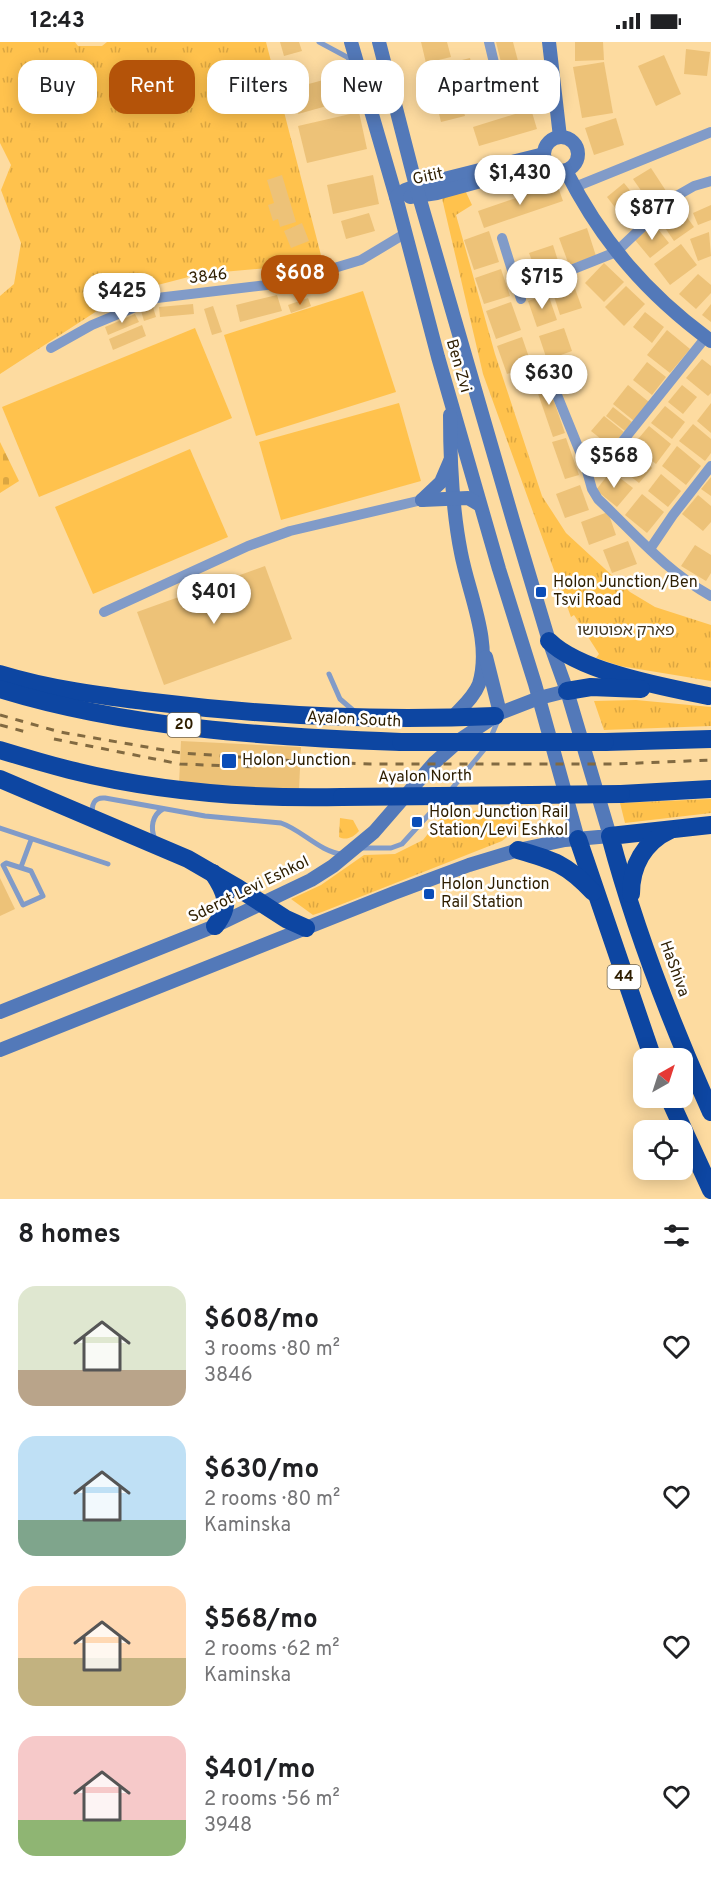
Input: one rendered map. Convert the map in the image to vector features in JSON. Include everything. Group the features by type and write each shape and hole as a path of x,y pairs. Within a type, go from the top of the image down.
{"highway":[{"path":"549,641 576,660 624,675 710,696"},
{"path":"0,674 58,688 120,698 275,714 453,717 498,714"},
{"path":"567,691 591,687 616,687 710,696"},
{"name":"Ayalon South","path":"0,689 36,700 96,712 239,732 401,742 605,742 711,739"},
{"name":"Ayalon North","path":"0,750 72,770 140,784 211,792 308,798 621,794 711,789"},
{"path":"0,779 160,846 212,872 286,919 306,928"},
{"path":"610,836 711,825"},
{"path":"630,905 632,875 639,858 653,841 676,828"},
{"name":"HaShiva","path":"610,836 630,905 681,1042 711,1112"},
{"name":"44","path":"578,839 649,1048"},
{"path":"518,850 565,866 596,895"},
{"path":"212,872 224,891 226,903 224,913 215,926"},
{"path":"674,1108 711,1190"}],"main road":[{"name":"Ben Zvi","path":"351,42 356,60"},
{"name":"Ben Zvi","path":"379,42 417,191 549,641 567,691"},
{"path":"549,42 551,60"},
{"name":"Ben Zvi","path":"372,114 449,398 539,698"},
{"path":"557,114 560,137"},
{"path":"560,137 571,140 578,154 575,164 566,171 555,170 545,159 547,144 560,137"},
{"name":"Gitit","path":"396,197 545,159"},
{"path":"566,171 599,228 636,277 665,305 708,339"},
{"path":"449,398 450,459 461,553 498,714"},
{"path":"422,500 441,482 450,459"},
{"path":"422,500 454,497 468,498 480,504"},
{"path":"453,717 478,685 483,646"},
{"name":"Sderot Levi Eshkol","path":"0,1012 215,926 320,875 352,851 381,824 415,783 461,739 498,714 539,698 567,691"},
{"name":"44","path":"567,691 610,836"},
{"name":"44","path":"539,698 578,839"},
{"path":"0,1050 469,865 518,850 578,839 610,836"}],"street":[{"path":"489,42 493,60"},
{"path":"575,187 711,132"},
{"path":"502,238 519,295 616,252 673,198 694,186 711,181"},
{"name":"3846","path":"51,348 92,325 157,298 284,283 361,260 405,233"},
{"path":"585,464 606,462 708,339"},
{"path":"546,368 585,464 592,489 598,499 672,571 711,596"},
{"path":"650,549 711,466"},
{"path":"104,612 248,546 281,534 422,500"}],"lane":[{"path":"319,42 350,60"},
{"path":"329,674 344,704 366,717"},
{"path":"95,818 92,807 100,798 205,816 281,823 332,852 342,854 399,846 408,840 484,751 491,739 498,714"},
{"path":"160,846 152,830 157,812 163,809"},
{"path":"0,828 108,864"},
{"path":"21,867 32,840"},
{"path":"10,863 21,867 34,874 43,896 23,905 3,865 10,863"}],"green space":[{"path":"0,42 75,42 78,46 102,46 107,42 266,42 271,60 207,60 207,114 285,114 323,263 200,274 123,294 0,374 0,296 14,284 21,243 1,190 11,165 0,143"},
{"name":"פארק אפוטושו","path":"464,188 472,205 456,215 495,354 542,496 566,533 630,592 655,607 711,625 711,681 620,666 596,658 599,654 574,615 571,617 483,374 441,194"},
{"path":"363,291 396,392 256,436 224,335"},
{"path":"195,328 232,418 39,497 2,407"},
{"path":"399,403 421,481 281,520 259,442"},
{"path":"0,442 19,481 0,493"},
{"path":"190,449 228,537 93,594 55,507"},
{"path":"636,700 711,707 711,726 604,730 594,701"},
{"path":"711,799 711,813 625,823 620,803"},
{"path":"530,810 522,825 502,841 322,912 313,915 291,899 321,885 364,855 395,854 423,840 446,811"},
{"path":"340,818 353,820 359,831 350,838 339,837"}],"building":[{"path":"280,42 299,42 302,51 284,56"},
{"path":"421,42 447,42 451,57 425,60"},
{"path":"496,42 513,42 518,60 500,60"},
{"path":"575,42 603,42 604,60 575,61"},
{"path":"686,49 710,52 707,76 684,74"},
{"path":"664,55 681,94 656,106 638,66"},
{"path":"604,62 613,113 582,118 573,67"},
{"path":"321,81 321,108 309,111 309,84"},
{"path":"359,114 367,149 307,163 298,126"},
{"path":"439,114 465,114 465,116 441,122"},
{"path":"515,114 532,114 537,129 479,146 473,127"},
{"path":"616,118 624,145 594,155 585,128"},
{"path":"651,168 668,194 651,205 633,179"},
{"path":"282,175 296,222 280,227 278,219 273,221 268,205 274,203 267,180"},
{"path":"373,175 379,204 333,214 327,185"},
{"path":"624,183 645,209 627,223 607,197"},
{"path":"557,184 563,201 484,228 478,211"},
{"path":"711,205 711,220 698,225 693,213"},
{"path":"679,206 694,227 674,241 659,219"},
{"path":"369,213 375,231 346,239 341,221"},
{"path":"302,223 309,241 291,248 284,231"},
{"path":"654,224 669,243 650,258 635,240"},
{"path":"587,228 596,256 569,265 559,238"},
{"path":"489,231 499,262 474,270 464,240"},
{"path":"709,232 711,256 698,261 690,239"},
{"path":"681,244 697,265 670,285 654,264"},
{"path":"553,245 561,270 538,277 529,253"},
{"path":"604,263 624,282 604,302 585,283"},
{"path":"501,269 510,296 484,304 475,278"},
{"path":"698,274 711,285 711,293 696,309 679,294"},
{"path":"573,283 582,308 560,315 552,290"},
{"path":"626,286 645,304 624,326 605,307"},
{"path":"548,294 557,320 537,327 528,301"},
{"path":"277,295 282,311 240,322 236,305"},
{"path":"308,298 311,306 291,313 288,305"},
{"path":"511,302 521,330 496,339 486,311"},
{"path":"193,304 194,314 160,317 159,307"},
{"path":"711,304 711,322 702,315"},
{"path":"213,306 222,332 212,335 204,309"},
{"path":"153,307 156,317 144,321 141,311"},
{"path":"645,312 664,327 652,343 633,327"},
{"path":"135,314 139,322 108,335 105,327"},
{"path":"142,325 146,336 113,350 109,339"},
{"path":"564,328 572,351 547,360 539,336"},
{"path":"667,330 690,349 670,373 647,355"},
{"path":"522,337 532,366 507,374 497,346"},
{"path":"702,359 711,366 711,393 708,396 686,378"},
{"path":"647,362 666,377 652,395 633,380"},
{"path":"545,375 565,433 553,437 533,379"},
{"path":"628,385 649,402 634,421 613,404"},
{"path":"682,385 697,397 683,414 668,402"},
{"path":"711,403 711,433 697,421"},
{"path":"665,406 685,422 672,439 651,423"},
{"path":"613,407 632,422 625,431 606,416"},
{"path":"604,416 624,432 611,447 591,431"},
{"path":"693,424 711,439 711,453 705,461 679,441"},
{"path":"649,426 671,444 656,464 633,445"},
{"path":"566,438 579,475 565,479 552,442"},
{"path":"677,446 701,466 686,485 662,466"},
{"path":"629,449 652,468 639,483 616,465"},
{"path":"611,471 633,488 617,507 596,490"},
{"path":"661,474 681,491 668,507 648,491"},
{"path":"711,477 711,496 701,489"},
{"path":"580,485 589,510 565,518 556,494"},
{"path":"642,494 664,512 647,533 625,515"},
{"path":"698,495 711,506 711,522 703,531 682,514"},
{"path":"608,512 616,535 589,545 581,522"},
{"path":"628,541 637,564 612,573 603,550"},
{"path":"695,545 711,555 711,573 706,581 681,566"},
{"path":"265,566 292,639 164,685 137,612"},
{"path":"181,741 301,747 299,790 179,784"},
{"path":"0,878 15,909 0,916"}],"railway":[{"path":"0,715 60,732 181,753 297,761 370,764 616,764 711,760"},
{"path":"0,725 30,733"},
{"path":"54,739 180,764 255,767"}],"place":[{"name":"Holon Junction/Ben Tsvi Road","path":"541,592"},
{"name":"Holon Junction","path":"229,761"},
{"name":"Holon Junction Rail Station/Levi Eshkol","path":"417,822"},
{"name":"Holon Junction Rail Station","path":"429,894"}]}
